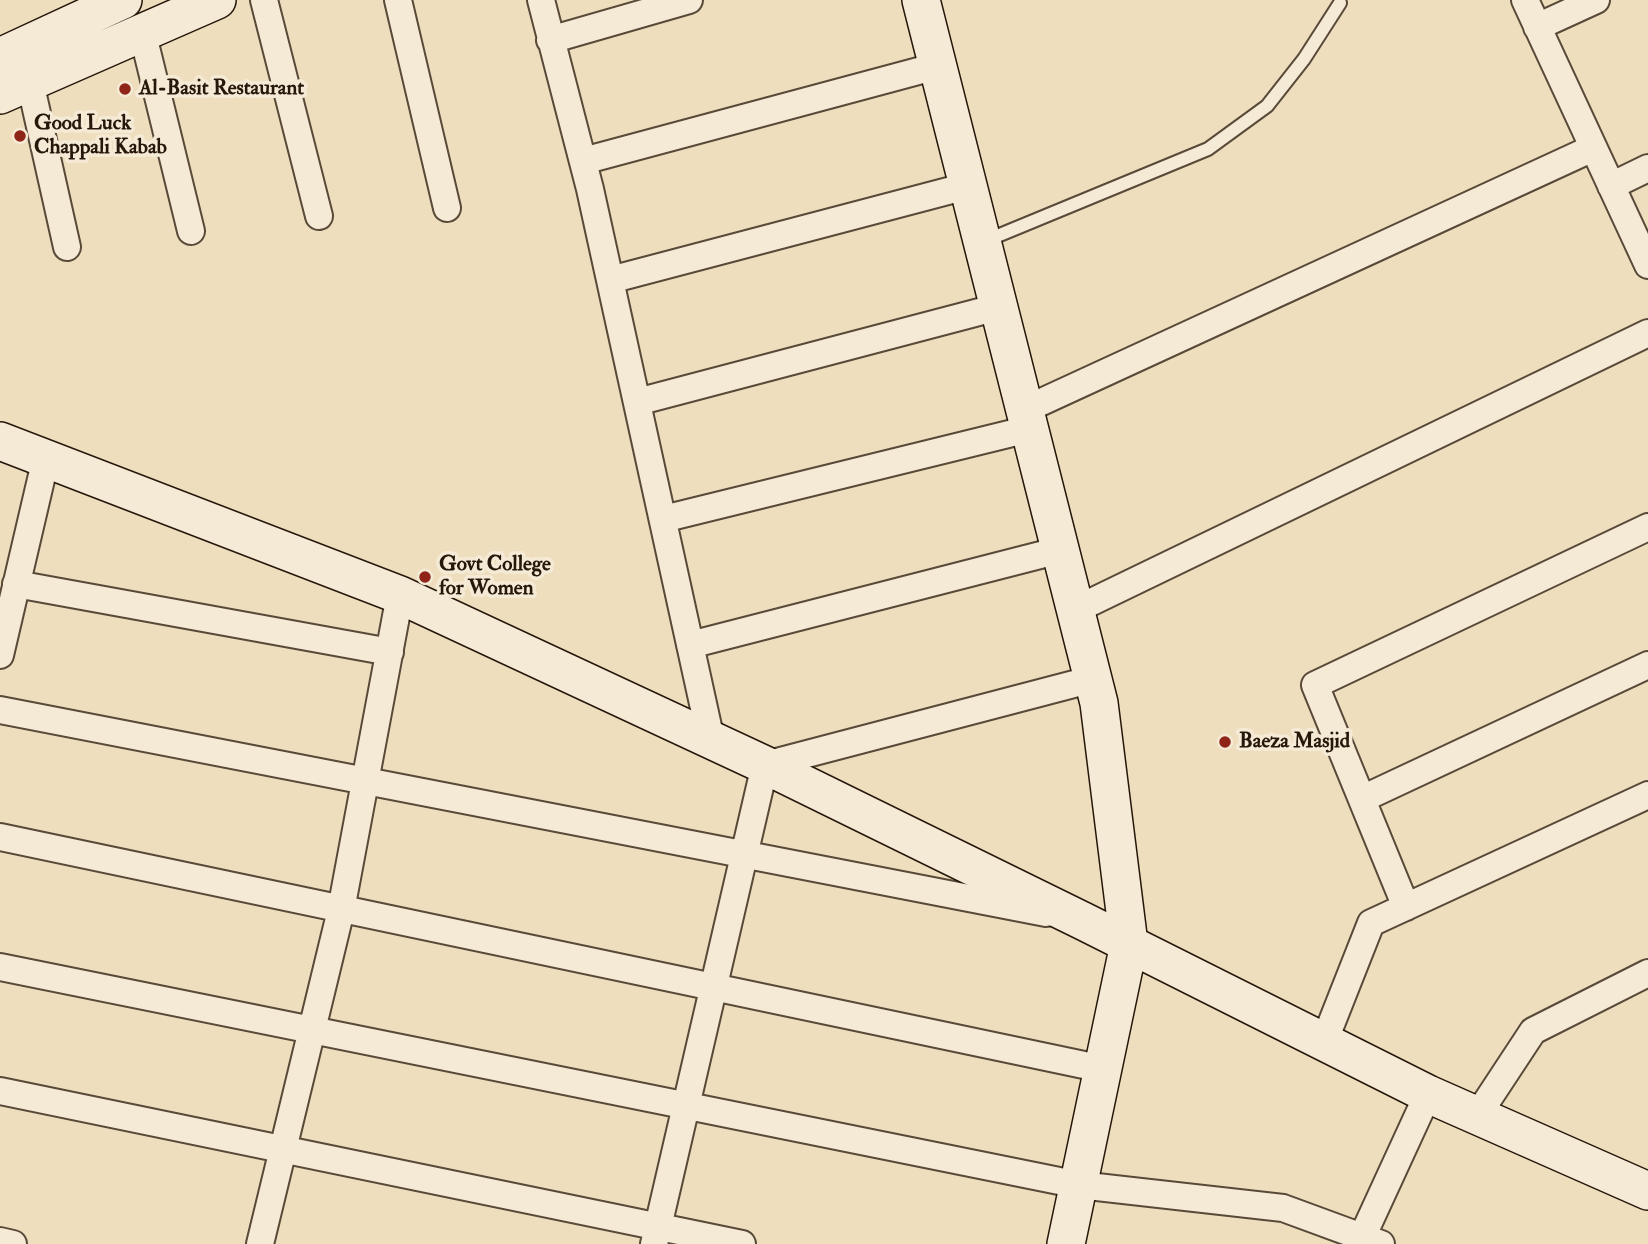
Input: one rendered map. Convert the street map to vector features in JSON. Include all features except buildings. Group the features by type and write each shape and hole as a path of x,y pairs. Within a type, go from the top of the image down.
{"street":[{"path":"0,57 123,0"},
{"path":"67,247 15,89 217,0"},
{"path":"264,0 319,216"},
{"path":"398,0 447,208"},
{"path":"541,0 583,161 711,740"},
{"path":"550,40 689,0"},
{"path":"921,0 1099,703 1129,944 1066,1244"},
{"path":"1525,0 1648,265"},
{"path":"1537,27 1597,0"},
{"path":"142,31 191,231"},
{"path":"583,161 937,66"},
{"path":"663,519 1027,420 1593,148"},
{"path":"1611,186 1648,168"},
{"path":"610,280 967,186"},
{"path":"637,402 998,307"},
{"path":"1076,610 1648,333"},
{"path":"0,441 400,595 765,765 1083,920 1428,1094 1648,1191"},
{"path":"0,655 16,584 12,549 46,458"},
{"path":"1406,907 1315,685 1648,527"},
{"path":"690,645 1060,550"},
{"path":"16,584 390,652"},
{"path":"260,1244 341,910 400,595"},
{"path":"1362,799 1648,665"},
{"path":"765,765 1093,679"},
{"path":"0,710 1083,920"},
{"path":"656,1235 765,765"},
{"path":"1324,1042 1371,923 1648,794"},
{"path":"0,837 1103,1069"},
{"path":"0,967 1079,1185 1283,1208 1368,1241 1428,1094"},
{"path":"1477,1116 1532,1031 1648,973"},
{"path":"0,1091 283,1149 656,1235 742,1244"},
{"path":"0,1241 13,1244"}],"lane":[{"path":"982,243 1208,149 1267,106 1304,59 1340,3"}],"place":[{"name":"Al-Basit Restaurant","path":"125,89"},
{"name":"Good Luck Chappali Kabab","path":"20,136"},
{"name":"Govt College for Women","path":"425,577"},
{"name":"Baeza Masjid","path":"1225,742"}]}
